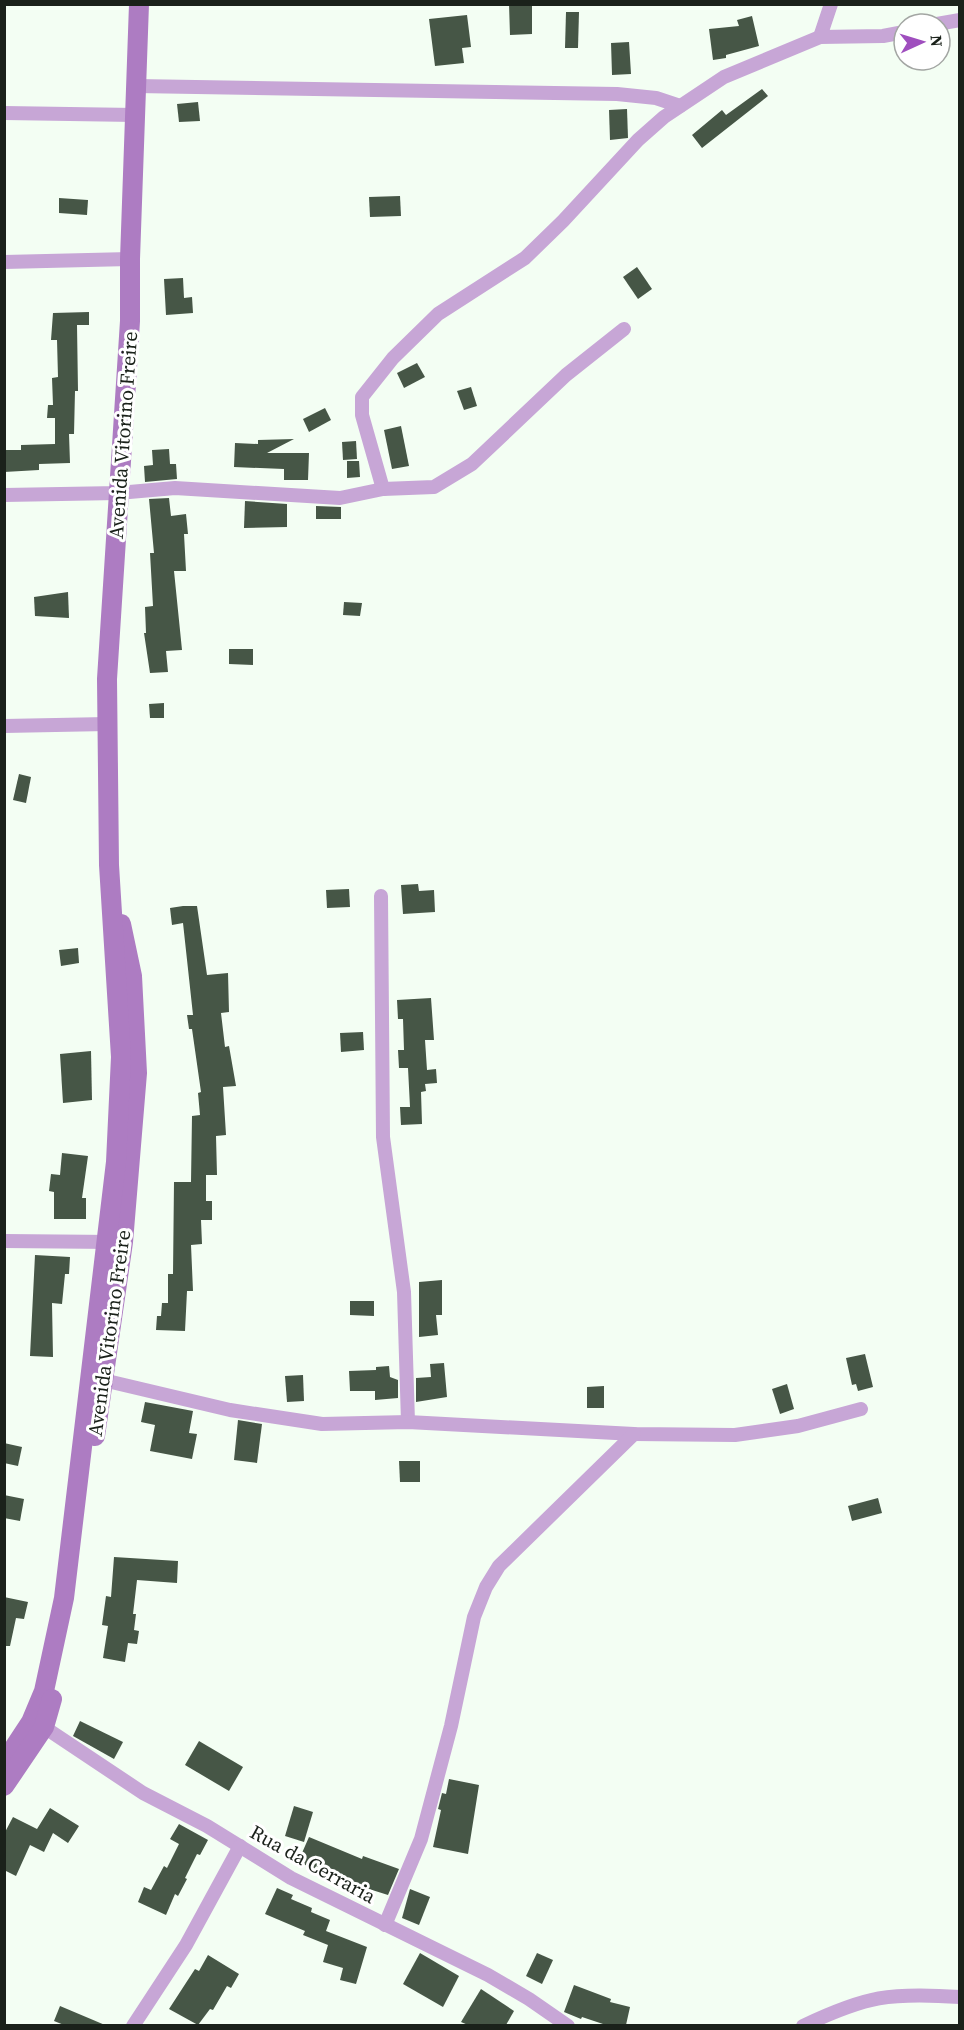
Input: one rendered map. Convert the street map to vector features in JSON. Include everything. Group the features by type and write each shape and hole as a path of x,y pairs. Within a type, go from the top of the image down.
{"street":[{"name":"Avenida Vitorino Freire","path":"4,1786 44,1727 68,1640 103,1380 115,1242 121,1057 109,865 106,724 130,321 139,4"},
{"path":"820,37 831,4"},
{"path":"383,489 362,415 361,402 366,388 413,336 438,314 525,258 563,221 638,140 680,106 724,77 820,37 892,33"},
{"path":"136,86 618,94 656,98 680,106"},
{"path":"4,113 135,115"},
{"path":"4,262 130,259"},
{"path":"4,495 118,493 175,488 340,498 383,489 434,487 459,475 566,375 624,330"},
{"path":"4,726 106,724"},
{"path":"381,896 383,1137 404,1292 408,1422"},
{"path":"4,1241 115,1242"},
{"name":"Avenida Vitorino Freire","path":"4,1763 31,1722 44,1691 62,1608 115,1242"},
{"path":"103,1380 277,1419 322,1424 408,1422 634,1434 735,1436 798,1426 861,1409"},
{"path":"386,1925 421,1839 451,1726 474,1617 486,1587 498,1566 634,1434"},
{"name":"Rua da Cerraria","path":"44,1727 142,1793 240,1846 291,1878 488,1976 529,1999 568,2025"},
{"path":"132,2025 186,1945 240,1846"},
{"path":"803,2025 843,2007 871,1998 897,1994 960,1997"}],"building":[{"path":"509,4 532,4 532,34 510,35"},
{"path":"566,12 579,12 578,48 565,48"},
{"path":"467,15 471,47 462,48 464,63 435,66 429,19"},
{"path":"752,16 759,46 726,55 726,58 713,60 709,29 739,26 737,20"},
{"path":"629,42 631,74 612,75 611,43"},
{"path":"762,89 768,96 702,148 692,135 722,110 726,115"},
{"path":"198,102 200,121 179,122 177,104"},
{"path":"627,109 628,138 610,140 609,110"},
{"path":"400,196 401,216 370,217 369,197"},
{"path":"59,198 88,200 87,215 59,213"},
{"path":"637,267 652,289 638,299 623,277"},
{"path":"183,278 184,298 192,297 193,313 166,315 164,279"},
{"path":"89,312 89,325 77,325 78,391 75,391 74,434 69,434 70,463 39,464 39,470 4,472 4,450 21,450 21,445 55,444 55,418 47,418 48,405 53,405 52,378 58,377 57,340 51,340 53,313"},
{"path":"417,363 425,377 404,388 397,373"},
{"path":"471,387 477,406 464,410 457,391"},
{"path":"325,408 331,420 309,432 303,419"},
{"path":"401,426 409,466 392,469 384,430"},
{"path":"294,439 267,453 309,453 308,480 284,480 284,469 234,467 235,443 258,444 258,440"},
{"path":"356,441 357,459 343,460 342,442"},
{"path":"169,449 170,464 176,464 177,479 145,482 144,466 153,465 152,450"},
{"path":"347,461 359,461 360,477 347,478"},
{"path":"169,498 171,516 186,514 188,534 184,534 186,571 174,571 182,650 166,651 168,672 150,673 144,633 146,633 145,607 153,606 150,553 154,553 149,499"},
{"path":"245,501 287,504 287,527 244,528"},
{"path":"316,506 341,507 341,519 316,519"},
{"path":"68,592 69,618 35,616 34,597"},
{"path":"344,602 362,603 360,616 343,615"},
{"path":"229,649 253,649 253,665 229,664"},
{"path":"164,703 164,718 150,718 149,704"},
{"path":"19,774 31,777 26,803 13,800"},
{"path":"418,884 419,891 434,890 435,912 403,914 401,885"},
{"path":"349,889 350,907 327,908 326,890"},
{"path":"197,906 207,975 228,973 229,1012 221,1013 225,1047 229,1046 236,1086 223,1087 226,1135 216,1136 217,1175 206,1175 206,1201 212,1201 212,1220 201,1220 202,1244 191,1245 193,1291 187,1291 185,1331 156,1330 157,1316 161,1316 162,1303 168,1303 168,1274 173,1274 174,1182 191,1182 192,1116 200,1115 198,1093 201,1092 192,1029 189,1029 187,1015 193,1015 183,923 172,925 170,908"},
{"path":"78,948 79,963 61,966 59,950"},
{"path":"431,998 434,1040 425,1040 427,1070 436,1069 437,1083 425,1084 426,1091 421,1092 422,1124 401,1125 400,1107 410,1107 408,1068 399,1068 398,1050 404,1050 403,1019 398,1019 397,1000"},
{"path":"363,1032 364,1050 341,1052 340,1033"},
{"path":"91,1051 92,1100 63,1103 60,1054"},
{"path":"62,1153 88,1156 82,1198 86,1198 86,1219 54,1219 54,1192 49,1191 51,1174 60,1175"},
{"path":"35,1255 70,1257 69,1274 65,1274 62,1304 52,1303 53,1357 30,1356"},
{"path":"442,1280 442,1315 436,1315 438,1335 419,1337 419,1282"},
{"path":"350,1301 374,1301 374,1316 350,1315"},
{"path":"865,1354 873,1387 858,1391 856,1384 852,1385 846,1358"},
{"path":"444,1363 447,1397 416,1402 416,1378 431,1377 430,1364"},
{"path":"389,1366 390,1377 398,1380 398,1398 375,1400 375,1391 350,1391 349,1371 376,1370 376,1367"},
{"path":"303,1375 304,1401 287,1402 285,1376"},
{"path":"787,1384 794,1409 780,1414 772,1389"},
{"path":"604,1386 604,1408 587,1408 587,1387"},
{"path":"145,1402 193,1411 189,1433 197,1434 192,1459 150,1451 155,1425 141,1422"},
{"path":"238,1420 262,1424 257,1463 234,1460"},
{"path":"4,1443 22,1447 18,1466 4,1463"},
{"path":"399,1461 420,1461 420,1482 400,1482"},
{"path":"4,1495 24,1499 20,1521 4,1518"},
{"path":"878,1498 882,1513 852,1521 848,1506"},
{"path":"114,1557 178,1561 177,1583 137,1580 133,1614 136,1614 134,1630 139,1631 137,1644 128,1643 125,1662 103,1658 108,1626 102,1625 106,1596 111,1597"},
{"path":"4,1597 28,1602 24,1619 16,1618 10,1646 4,1646"},
{"path":"80,1721 123,1742 114,1759 73,1736"},
{"path":"199,1741 243,1767 229,1791 185,1765"},
{"path":"449,1779 479,1785 468,1854 433,1847 441,1810 438,1809 442,1793 446,1794"},
{"path":"294,1806 313,1812 304,1842 285,1836"},
{"path":"50,1808 79,1826 68,1843 53,1833 44,1852 30,1845 16,1876 4,1870 4,1834 13,1817 37,1829"},
{"path":"179,1824 208,1840 200,1855 197,1854 185,1878 187,1879 178,1896 175,1894 166,1915 138,1902 144,1887 151,1890 164,1866 167,1868 179,1844 170,1839"},
{"path":"309,1837 362,1859 363,1856 399,1869 388,1895 353,1884 354,1882 316,1866 315,1869 298,1862"},
{"path":"277,1888 293,1895 291,1899 312,1908 311,1912 330,1920 326,1931 367,1947 356,1984 340,1980 343,1968 323,1962 328,1945 303,1935 305,1931 265,1914"},
{"path":"410,1889 430,1897 419,1925 402,1918"},
{"path":"420,1953 459,1976 443,2007 403,1984"},
{"path":"537,1953 553,1960 542,1984 526,1976"},
{"path":"208,1955 239,1974 231,1988 227,1986 213,2010 210,2009 198,2025 169,2009 195,1969 199,1971"},
{"path":"574,1985 611,1999 610,2002 630,2007 626,2025 603,2024 564,2012"},
{"path":"481,1989 514,2011 506,2025 468,2025 461,2022"},
{"path":"60,2006 105,2025 64,2025 54,2021"}]}
